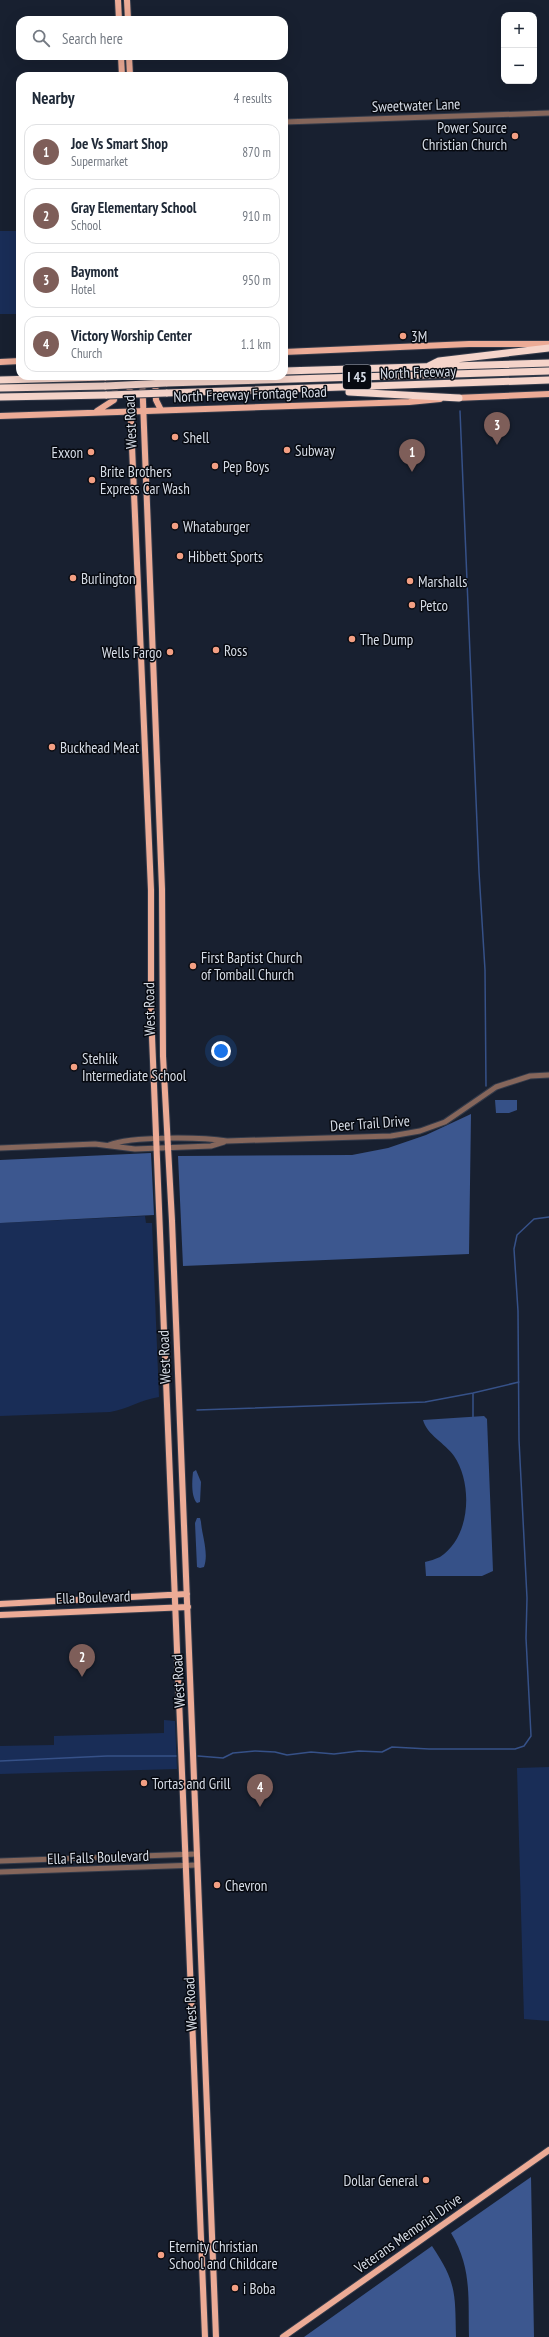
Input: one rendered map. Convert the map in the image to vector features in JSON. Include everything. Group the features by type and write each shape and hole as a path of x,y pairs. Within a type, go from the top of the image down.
{"highway":[{"path":"426,367 439,361 549,348"},
{"name":"North Freeway","path":"288,371 549,363"},
{"name":"North Freeway","path":"288,379 549,371"},
{"path":"0,380 16,380"},
{"name":"North Freeway","path":"0,388 106,386 262,380"},
{"name":"North Freeway","path":"0,398 283,390 549,380"},
{"path":"283,390 459,398"}],"main road":[{"path":"118,0 119,16"},
{"path":"127,0 128,16"},
{"path":"121,60 122,72"},
{"path":"129,60 130,72"},
{"path":"288,352 462,344 549,344"},
{"path":"0,362 16,361"},
{"path":"94,412 114,400 116,380"},
{"name":"West Road","path":"129,380 139,575 151,890 151,1012 170,1435 175,1607 205,2337"},
{"name":"West Road","path":"140,380 143,410 162,889 163,1056 167,1140 169,1147 188,1607 215,2337"},
{"path":"155,380 156,400 161,410"},
{"name":"North Freeway Frontage Road","path":"0,416 409,402 549,394"},
{"path":"136,512 146,511"},
{"path":"139,575 149,574"},
{"path":"151,890 162,889"},
{"path":"152,972 162,973"},
{"path":"154,1056 163,1056"},
{"path":"160,1220 172,1219"},
{"path":"166,1366 177,1366"},
{"path":"170,1435 180,1434"},
{"name":"Ella Boulevard","path":"0,1604 187,1594"},
{"path":"75,1599 76,1610"},
{"name":"Ella Boulevard","path":"0,1615 76,1610 188,1607"},
{"path":"189,1958 201,1957"},
{"path":"192,2036 205,2036"},
{"name":"Veterans Memorial Drive","path":"283,2337 549,2150"},
{"path":"202,2267 213,2267"},
{"path":"205,2328 215,2337"}],"street":[{"name":"Sweetwater Lane","path":"288,122 549,113"},
{"name":"Deer Trail Drive","path":"109,1146 117,1142 210,1138 227,1141 391,1136 420,1131 445,1122 496,1087 530,1076 549,1075"},
{"name":"Deer Trail Drive","path":"0,1148 95,1144 135,1149 211,1146 227,1141"},
{"name":"Ella Falls Boulevard","path":"0,1861 197,1854"},
{"name":"Ella Falls Boulevard","path":"0,1872 197,1865"}],"shaded area":[{"path":"0,231 16,231 16,314 0,314"},
{"path":"495,1100 517,1100 517,1110 509,1113 496,1113"},
{"path":"471,1114 469,1254 183,1266 178,1156 352,1155 388,1148 426,1135"},
{"path":"151,1153 154,1215 0,1223 0,1160"},
{"path":"145,1216 146,1223 152,1223 159,1397 110,1412 0,1416 0,1223"},
{"path":"484,1416 487,1419 493,1571 482,1576 426,1576 425,1562 440,1557 450,1548 458,1537 466,1510 466,1495 460,1468 454,1456 432,1435 423,1420"},
{"path":"196,1470 201,1482 200,1502 197,1503 192,1489 193,1472"},
{"path":"197,1518 200,1518 206,1550 204,1567 200,1568 197,1567 195,1523"},
{"path":"164,1720 175,1721 177,1769 0,1774 0,1746 54,1745 54,1736 164,1733"},
{"path":"549,1767 549,2021 524,2019 517,1768"},
{"path":"531,2177 534,2337 469,2337 468,2283 466,2271 463,2258 451,2233"},
{"path":"432,2246 446,2270 453,2289 455,2299 456,2337 304,2337"}],"waterway":[{"path":"460,411 479,872 485,970 486,1086"},
{"path":"198,1756 223,1758 233,1753 255,1751 275,1752 287,1755 311,1752 334,1754 359,1751 382,1752 392,1747 429,1749 515,1749 524,1746 531,1736 526,1638 527,1598 519,1440 518,1311 514,1249 517,1235 534,1219 549,1217"},
{"path":"197,1410 425,1402 519,1382"},
{"path":"473,1394 473,1418"},
{"path":"0,1761 107,1756 176,1756"}],"place":[{"name":"Power Source Christian Church","path":"515,136"},
{"name":"3M","path":"403,336"},
{"name":"Shell","path":"175,437"},
{"name":"Baymont","path":"497,445"},
{"name":"Subway","path":"287,450"},
{"name":"Exxon","path":"91,452"},
{"name":"Pep Boys","path":"215,466"},
{"name":"Joe Vs Smart Shop","path":"412,472"},
{"name":"Brite Brothers Express Car Wash","path":"92,480"},
{"name":"Whataburger","path":"175,526"},
{"name":"Hibbett Sports","path":"180,556"},
{"name":"Burlington","path":"73,578"},
{"name":"Marshalls","path":"410,581"},
{"name":"Petco","path":"412,605"},
{"name":"The Dump","path":"352,639"},
{"name":"Ross","path":"216,650"},
{"name":"Wells Fargo","path":"170,652"},
{"name":"Buckhead Meat","path":"52,747"},
{"name":"First Baptist Church of Tomball Church","path":"193,966"},
{"name":"Stehlik Intermediate School","path":"74,1067"},
{"name":"Gray Elementary School","path":"82,1677"},
{"name":"Tortas and Grill","path":"144,1783"},
{"name":"Victory Worship Center","path":"260,1807"},
{"name":"Chevron","path":"217,1885"},
{"name":"Dollar General","path":"426,2180"},
{"name":"Eternity Christian School and Childcare","path":"161,2255"},
{"name":"i Boba","path":"235,2288"}]}
